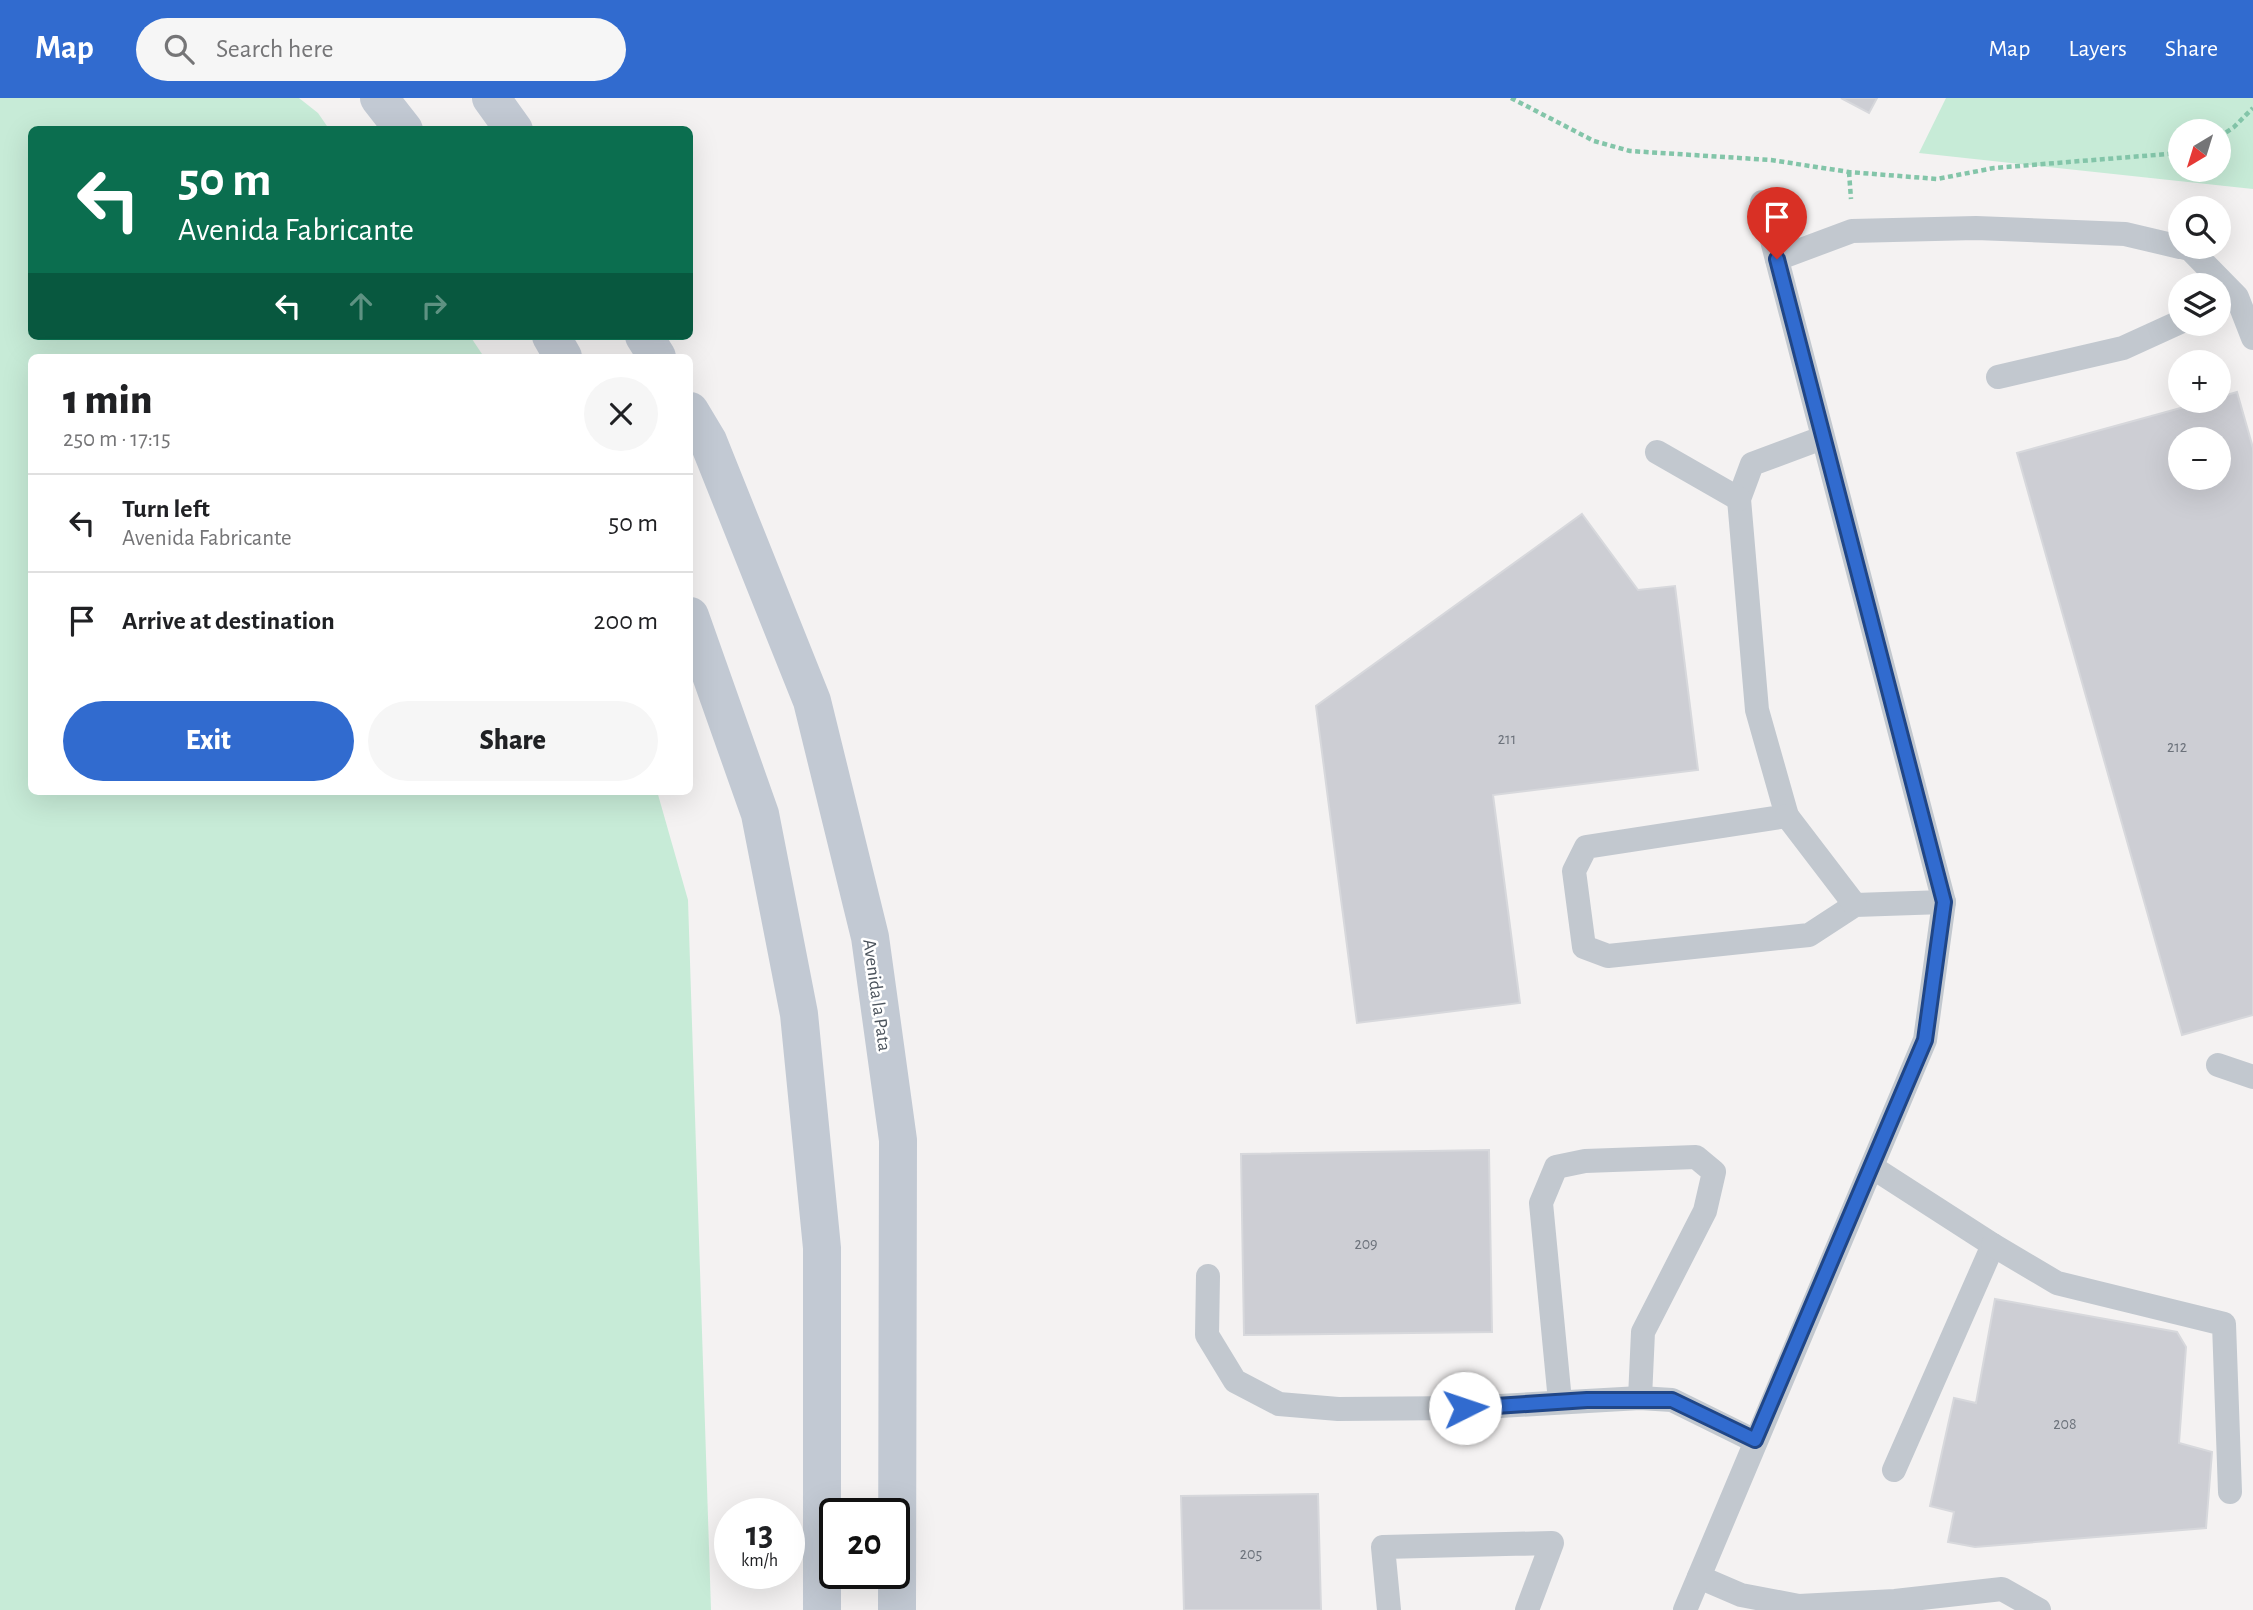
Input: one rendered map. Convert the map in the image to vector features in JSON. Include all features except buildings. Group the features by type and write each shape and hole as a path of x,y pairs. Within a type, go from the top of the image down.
{"main road":[{"path":"379,98 401,126"},
{"path":"491,98 511,126"},
{"name":"Avenida la Pata","path":"693,416 708,441 812,701 870,937 898,1140 897,1610"},
{"path":"693,624 760,814 799,1014 822,1248 822,1610"}],"lane":[{"path":"1685,1610 1925,1040 1944,902 1762,202"},
{"path":"1777,259 1852,231 1976,228 2111,233 2168,244"},
{"path":"2231,305 2253,338"},
{"path":"1998,377 2123,348 2168,327"},
{"path":"1822,438 1752,464 1739,499 1757,710 1787,816 1855,905"},
{"path":"1657,452 1739,499"},
{"path":"1787,816 1587,847 1574,871 1584,947 1608,956 1809,934 1855,905 1944,902"},
{"path":"2218,1065 2253,1077"},
{"path":"1560,1401 1541,1203 1556,1167 1585,1161 1696,1157 1714,1172 1705,1211 1643,1332 1640,1398"},
{"path":"1872,1167 2057,1283 2224,1324 2230,1492"},
{"path":"1894,1470 1993,1245"},
{"path":"1208,1276 1207,1335 1235,1381 1279,1404 1363,1409 1465,1408 1560,1401 1640,1398 1672,1400 1755,1440"},
{"path":"1389,1610 1383,1547 1552,1544 1527,1610"},
{"path":"1699,1577 1741,1595 1799,1606 1895,1601 2002,1589 2039,1610"}],"path":[{"path":"1511,98 1594,141 1630,151 1771,160 1849,172 1937,179 1994,168 2168,155"},
{"path":"2231,129 2253,108"}],"green space":[{"path":"0,98 299,98 318,113 327,126 28,126 28,340 473,340 482,354 28,354 28,795 658,795 688,900 711,1610 0,1610"},
{"path":"1946,98 2253,98 2253,189 2188,182 2231,182 2231,119 2168,119 2168,180 1919,153"}],"route":[{"path":"1465,1408 1560,1401 1640,1398 1672,1400 1755,1440 1925,1040 1944,902 1777,259"}]}
